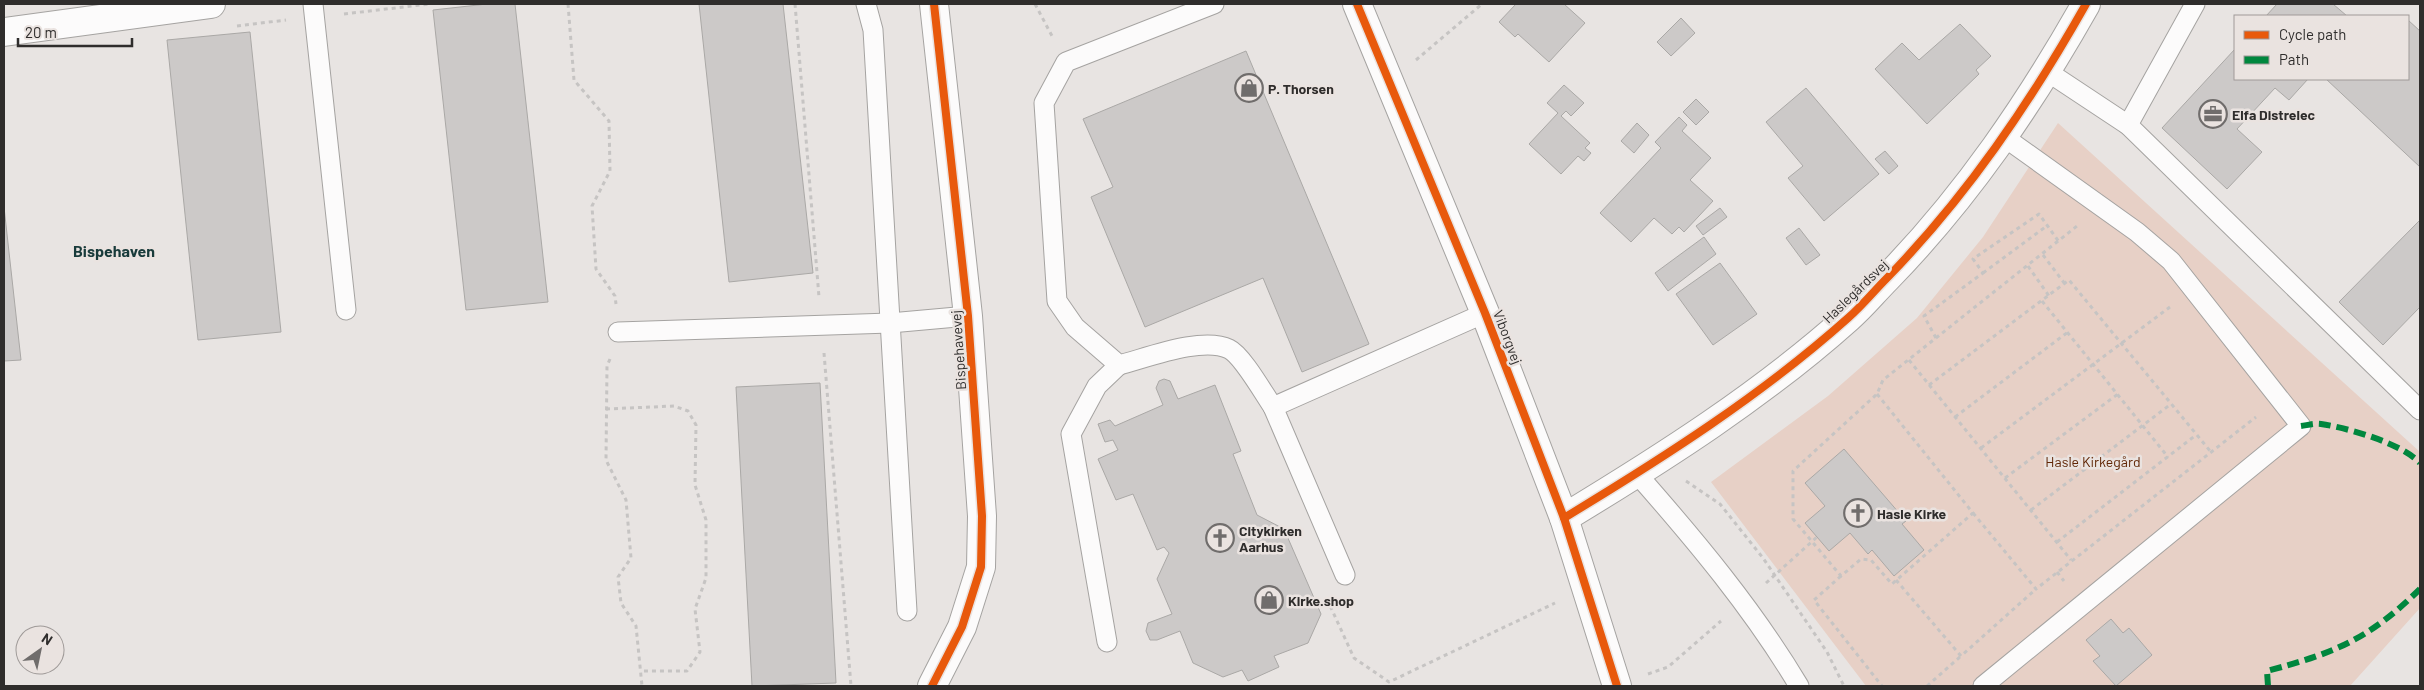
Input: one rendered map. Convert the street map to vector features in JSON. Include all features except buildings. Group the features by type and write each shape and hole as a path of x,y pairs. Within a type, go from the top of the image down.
{"street":[{"path":"4,32 211,4"},
{"name":"Bispehavevej","path":"934,4 968,316 982,516 981,567 962,627 938,684"},
{"name":"Viborgvej","path":"1357,4 1485,313 1564,518 1617,686"},
{"name":"Haslegårdsvej","path":"1564,518 1646,468 1765,387 1849,318 1914,250 2004,137 2048,72 2086,4"}],"lane":[{"path":"866,4 873,30 907,611"},
{"path":"1119,365 1075,328 1057,301 1044,103 1066,62 1214,4"},
{"path":"2128,125 2195,4"},
{"path":"313,10 346,310"},
{"path":"2048,72 2128,125 2420,410"},
{"path":"1983,686 2302,426 2171,261 2137,232 2004,137"},
{"path":"1273,407 1485,313"},
{"path":"618,332 890,323 968,316"},
{"path":"1108,642 1071,434 1097,386 1119,365 1202,344 1229,349 1249,371 1273,407 1344,575"},
{"path":"1646,468 1696,542 1744,602 1777,649 1799,686"}],"path":[{"path":"227,27 313,10 428,4"},
{"path":"1035,4 1066,62"},
{"path":"1389,82 1482,4"},
{"path":"1841,576 1793,519 1793,471 1877,394 1884,380 2075,229 2096,202"},
{"path":"1983,273 1973,259 2039,214 2059,242"},
{"path":"1936,338 1924,316 2048,225"},
{"path":"2043,254 2065,284"},
{"path":"2028,266 2049,296"},
{"path":"1929,385 2069,280 2211,452"},
{"path":"1981,448 2194,289"},
{"path":"2042,300 2168,456"},
{"path":"1955,417 2068,332"},
{"path":"1909,360 2071,560"},
{"path":"1877,394 2036,589"},
{"path":"2005,478 2118,394"},
{"path":"1928,686 2071,560 2280,398"},
{"path":"2031,510 2171,404"},
{"path":"606,409 674,406 688,411 696,425 695,485 706,520 706,578 696,608 700,652 687,671 640,671"},
{"path":"2057,542 2196,435"},
{"path":"1646,468 1720,504 1775,575 1827,652 1844,686"},
{"path":"1882,686 1814,600 1861,559 1871,560 1892,584 1973,513"},
{"path":"1764,584 1817,537"},
{"path":"1896,580 1961,656"},
{"path":"1326,596 1354,658 1389,682 1587,587"},
{"path":"1668,667 1723,620"}],"green space":[{"name":"Hasle Kirkegård","path":"2058,123 2420,452 2420,608 2350,686 1866,686 1711,482 1828,396 1917,318 1983,237"}],"marked path":[{"path":"2301,426 2321,424 2374,437 2400,449 2420,463"},
{"path":"2268,686 2267,671 2312,658 2350,642 2384,620 2420,589"}],"cycle path":[{"path":"932,686 962,627 981,567 982,516 968,316 934,4"},
{"path":"1357,4 1485,313 1564,518 1617,686"},
{"path":"1564,518 1675,449 1711,424 1781,373 1858,309 1916,247 1970,181 2020,113 2086,4"}],"place":[{"name":"P. Thorsen","path":"1249,88"},
{"name":"Elfa Distrelec","path":"2213,114"},
{"name":"Hasle Kirke","path":"1858,513"},
{"name":"Citykirken Aarhus","path":"1220,538"},
{"name":"Kirke.shop","path":"1269,600"}],"district":[{"name":"Bispehaven","path":"114,250"}]}
